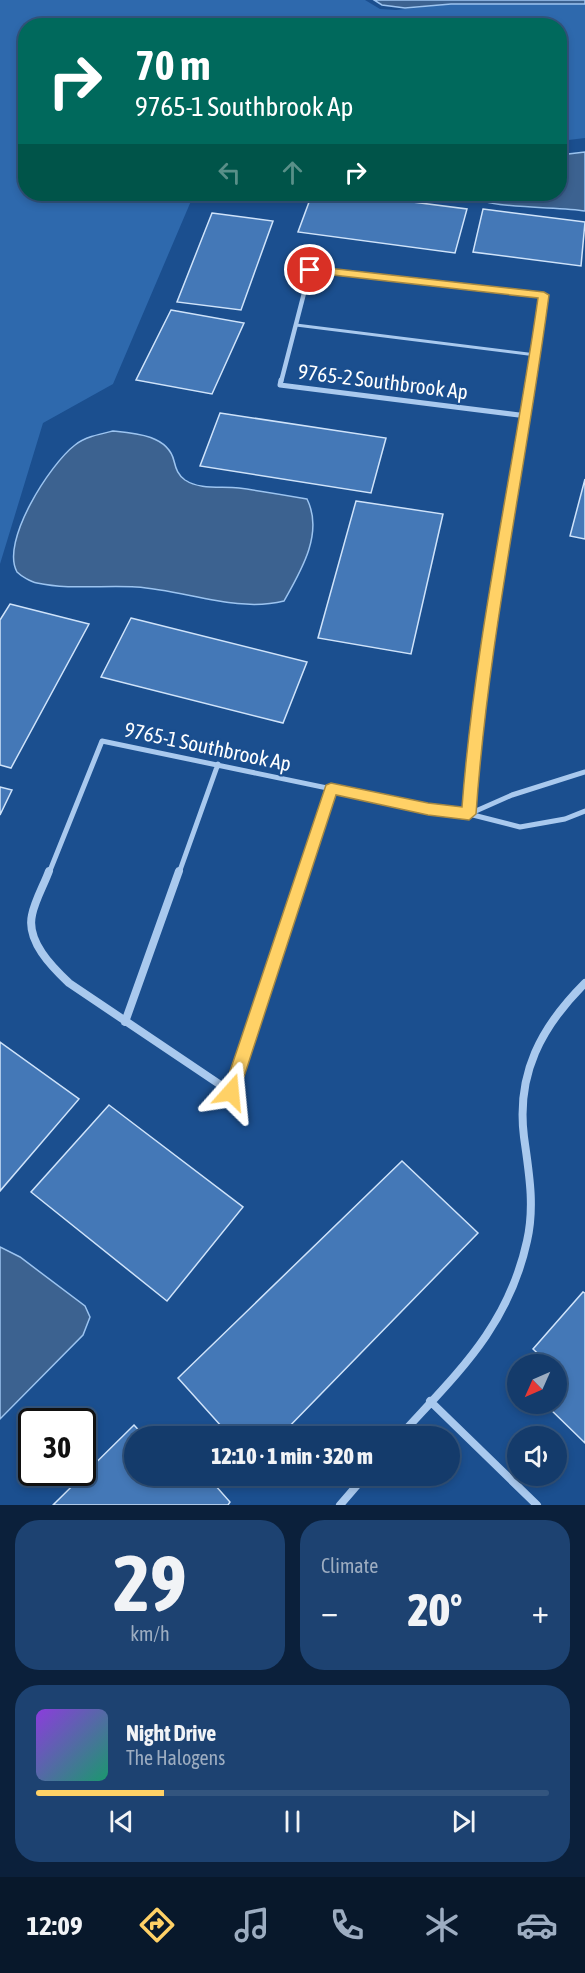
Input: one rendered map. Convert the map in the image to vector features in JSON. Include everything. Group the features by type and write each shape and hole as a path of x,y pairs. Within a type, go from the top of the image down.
{"street":[{"name":"9765-2 Southbrook Ap","path":"469,814 473,753 498,581 527,416 544,295 310,270 280,385 527,416"},
{"name":"9765-1 Southbrook Ap","path":"331,789 231,1092 69,983 49,964 34,942 31,917 102,741 428,809 469,814 520,827 566,819 585,811"},
{"path":"124,1022 218,764"},
{"path":"469,814 512,795 585,772"},
{"path":"408,1426 488,1336 515,1287 531,1214 522,1125 523,1087 532,1051 559,1008 585,983"},
{"path":"430,1401 537,1505"},
{"path":"340,1505 356,1486"}],"lane":[{"path":"296,325 536,355"}],"shaded area":[{"path":"0,0 365,0 380,9 396,10 451,4 585,4 585,138 567,140 567,18 18,18 18,201 191,201 113,384 43,423 0,564"},
{"path":"374,0 585,0 585,4 451,4 405,8 382,5"},
{"path":"585,152 585,211 482,201 567,201 567,154"},
{"path":"113,431 149,437 158,441 171,452 181,476 191,483 307,499 312,512 312,538 303,565 284,601 266,604 229,603 136,587 49,585 32,581 17,572 14,559 15,542 30,504 41,486 75,445 88,438"},
{"path":"0,1247 20,1257 85,1306 90,1317 83,1335 0,1419"}],"building":[{"path":"309,201 405,201 467,209 455,253 298,232"},
{"path":"483,209 585,222 581,266 473,252"},
{"path":"212,213 273,221 241,310 177,302"},
{"path":"171,310 244,323 212,394 136,380"},
{"path":"220,413 386,438 371,493 200,466"},
{"path":"585,479 585,539 570,536"},
{"path":"356,501 443,514 411,654 318,638"},
{"path":"10,604 89,624 11,768 0,765 0,620"},
{"path":"131,618 307,662 283,723 101,677"},
{"path":"0,787 12,790 0,815"},
{"path":"0,1042 79,1099 0,1191"},
{"path":"109,1105 243,1207 167,1301 31,1192"},
{"path":"402,1161 478,1233 290,1426 221,1426 178,1378"},
{"path":"583,1292 585,1293 585,1443 555,1414 567,1414 567,1354 538,1354 533,1349"},
{"path":"124,1435 124,1486 216,1486 230,1502 228,1505 53,1505 72,1486 96,1486 96,1463"}],"route":[{"path":"231,1092 331,789 428,809 469,814 473,753 544,295 310,270"}]}
